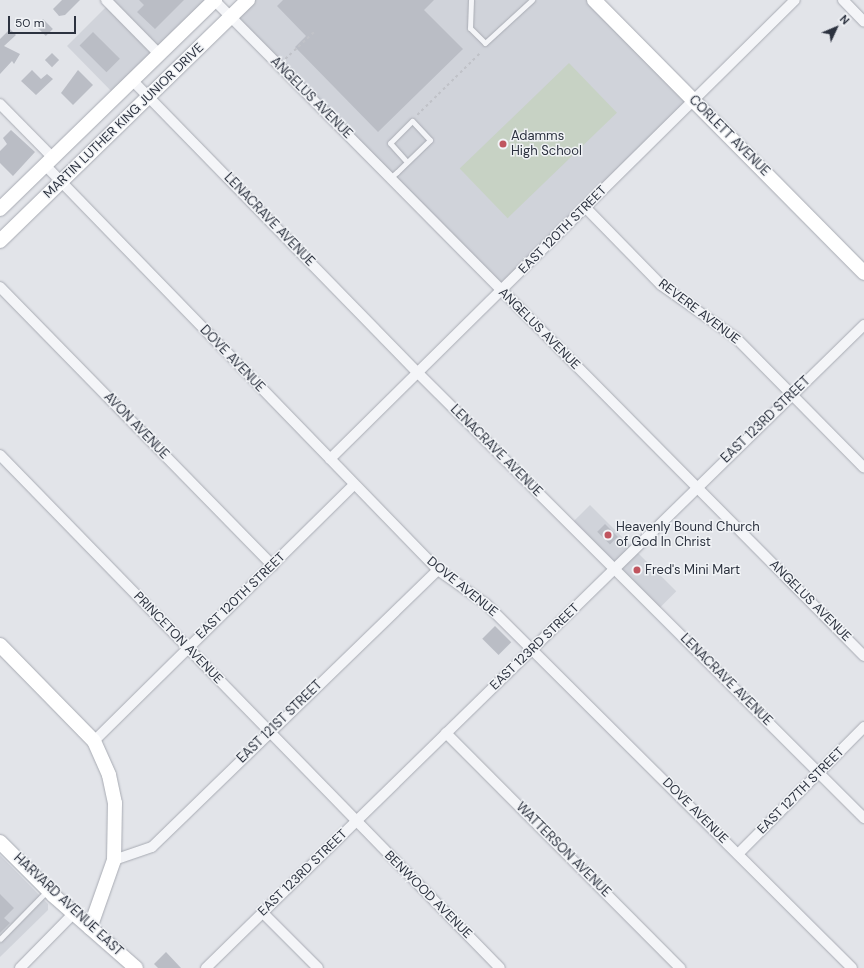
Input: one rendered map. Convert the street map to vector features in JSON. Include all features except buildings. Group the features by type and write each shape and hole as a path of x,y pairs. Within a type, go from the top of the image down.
{"main road":[{"name":"MARTIN LUTHER KING JUNIOR DRIVE","path":"0,209 215,0"},
{"name":"MARTIN LUTHER KING JUNIOR DRIVE","path":"0,241 248,0"},
{"name":"CORLETT AVENUE","path":"594,0 864,273"},
{"path":"0,645 94,741 115,803 114,860 90,928"},
{"name":"HARVARD AVENUE EAST","path":"2,849 136,968"}],"street":[{"path":"106,0 159,54"},
{"name":"ANGELUS AVENUE","path":"215,0 501,291 864,656"},
{"name":"EAST 120TH STREET","path":"330,459 419,374 585,207 795,0"},
{"path":"843,0 864,22"},
{"name":"LENACRAVE AVENUE","path":"132,80 419,374 864,818"},
{"name":"DOVE AVENUE","path":"0,104 48,161 61,182 354,485 438,570 486,604 533,649 852,968"},
{"name":"REVERE AVENUE","path":"585,207 661,285 736,338 864,468"},
{"name":"AVON AVENUE","path":"0,287 272,566"},
{"name":"EAST 123RD STREET","path":"206,968 864,325"},
{"name":"PRINCETON AVENUE","path":"0,455 188,647 355,822"},
{"name":"EAST 120TH STREET","path":"94,741 354,485"},
{"name":"EAST 121ST STREET","path":"114,860 152,847 438,570"},
{"name":"EAST 127TH STREET","path":"738,854 864,727"},
{"name":"WATTERSON AVENUE","path":"446,733 680,968"},
{"name":"BENWOOD AVENUE","path":"355,822 500,968"},
{"path":"262,912 318,968"},
{"path":"20,968 74,914"}],"lane":[{"path":"471,0 470,28 485,43 532,0"},
{"path":"390,178 407,162 430,140 412,121 390,143 407,162"},
{"path":"0,939 48,890"}],"path":[{"path":"286,59 315,31"},
{"path":"417,115 480,53"}],"shaded area":[{"path":"113,0 215,0 116,96 67,46"},
{"name":"Adamms High School","path":"248,0 594,0 694,101 501,291 231,17"},
{"path":"590,505 676,591 656,611 570,525"},
{"path":"0,855 48,904 48,910 0,957"}],"green space":[{"path":"569,63 617,113 508,218 460,169"}],"place":[{"name":"Adamms High School","path":"503,144"},
{"name":"Heavenly Bound Church of God In Christ","path":"608,535"},
{"name":"Fred's Mini Mart","path":"637,570"}]}
